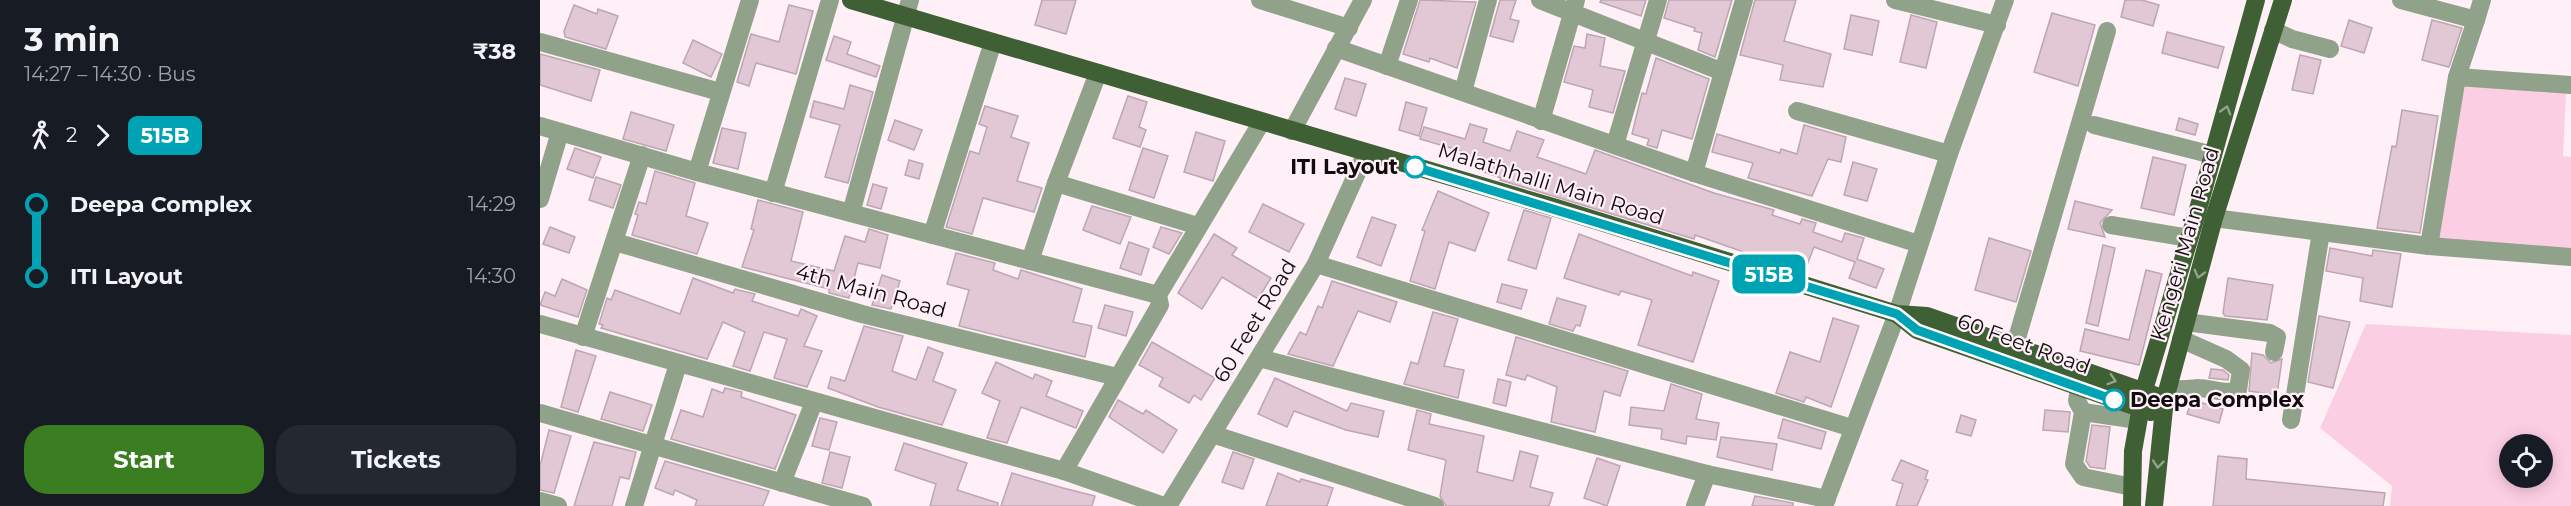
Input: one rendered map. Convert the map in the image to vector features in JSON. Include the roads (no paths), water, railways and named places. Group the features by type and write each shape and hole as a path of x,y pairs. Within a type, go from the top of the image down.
{"main road":[{"name":"Malathhalli Main Road","path":"850,0 908,8 993,42 1261,123 1556,208 1897,314"},
{"name":"Kengeri Main Road","path":"2132,506 2133,451 2141,406 2256,0"},
{"name":"Kengeri Main Road","path":"2154,506 2165,402 2183,331 2214,218 2283,0"},
{"name":"60 Feet Road","path":"1897,314 1917,330 2012,356 2079,389 2141,406"},
{"path":"2012,356 2141,406 2165,402"}],"street":[{"path":"697,172 750,0"},
{"path":"773,193 830,0"},
{"path":"1260,0 1349,28"},
{"path":"1292,131 1363,0"},
{"path":"1387,66 1409,0"},
{"path":"1463,92 1488,0"},
{"path":"1540,0 1574,7 1646,43 1723,72"},
{"path":"1615,145 1658,0"},
{"path":"1694,173 1744,0"},
{"path":"1895,0 1997,25"},
{"path":"1259,358 1707,474 1826,502 1851,429 1897,314 1919,244 2005,0"},
{"path":"2401,0 2476,20"},
{"path":"2429,246 2457,77 2482,0"},
{"path":"1541,121 1574,7"},
{"path":"851,213 908,8"},
{"path":"2273,30 2292,39 2330,49"},
{"path":"2012,356 2107,31"},
{"path":"540,42 720,92"},
{"path":"932,235 993,42"},
{"path":"1336,48 1694,173 1919,244"},
{"path":"1030,261 1056,183 1098,73"},
{"path":"2457,77 2571,85"},
{"path":"1797,111 1950,154"},
{"path":"1064,471 1160,305 1158,295 1261,123"},
{"path":"2094,125 2213,155"},
{"path":"540,126 773,193 1158,295"},
{"path":"540,199 560,132"},
{"name":"60 Feet Road","path":"1168,506 1316,264 1366,153"},
{"path":"583,338 642,155"},
{"path":"1056,183 1198,226"},
{"path":"2214,218 2429,246 2571,257"},
{"path":"2111,225 2189,238"},
{"path":"2291,420 2321,232"},
{"name":"4th Main Road","path":"615,242 862,314 1117,377"},
{"path":"1316,264 1851,429"},
{"path":"540,324 583,338 1064,471 1164,506"},
{"path":"2183,331 2270,333 2277,337 2274,352"},
{"path":"2165,402 2197,388 2229,393 2238,390 2241,370 2183,331"},
{"path":"634,506 678,364"},
{"path":"2079,389 2077,401 2083,412 2074,464 2083,477 2132,487"},
{"path":"782,483 814,402"},
{"path":"2083,412 2141,406"},
{"path":"540,413 863,506"},
{"path":"1212,434 1435,506"},
{"path":"1695,506 1707,474"},
{"path":"540,501 558,506"}],"place":[{"name":"ITI Layout","path":"1415,167"},
{"name":"Deepa Complex","path":"2114,400"}]}
